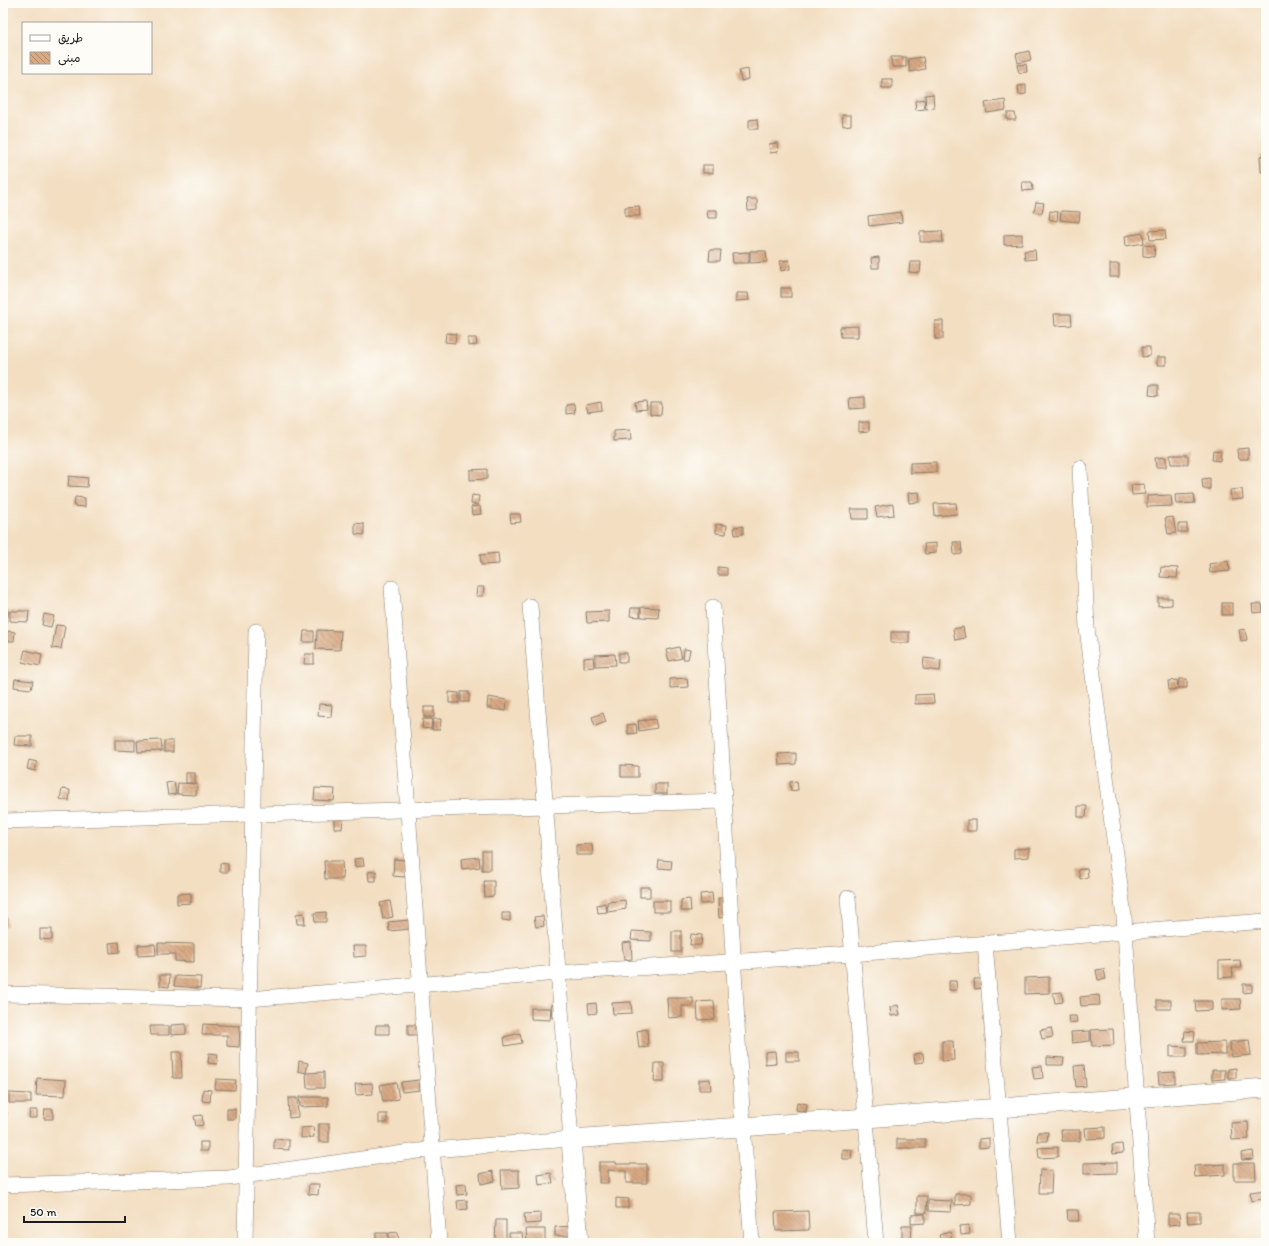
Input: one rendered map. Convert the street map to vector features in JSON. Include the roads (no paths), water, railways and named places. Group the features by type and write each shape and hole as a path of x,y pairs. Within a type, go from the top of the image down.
{"street":[{"path":"1080,468 1087,628 1124,917 1147,1243"},
{"path":"392,588 439,1243"},
{"path":"530,606 579,1243"},
{"path":"713,607 743,1127 752,1243"},
{"path":"245,1243 256,631"},
{"path":"3,821 724,801"},
{"path":"848,898 876,1243"},
{"path":"3,994 249,998 558,973 852,954 1266,922"},
{"path":"985,944 1010,1243"},
{"path":"3,1185 229,1178 432,1150 1266,1088"}]}
